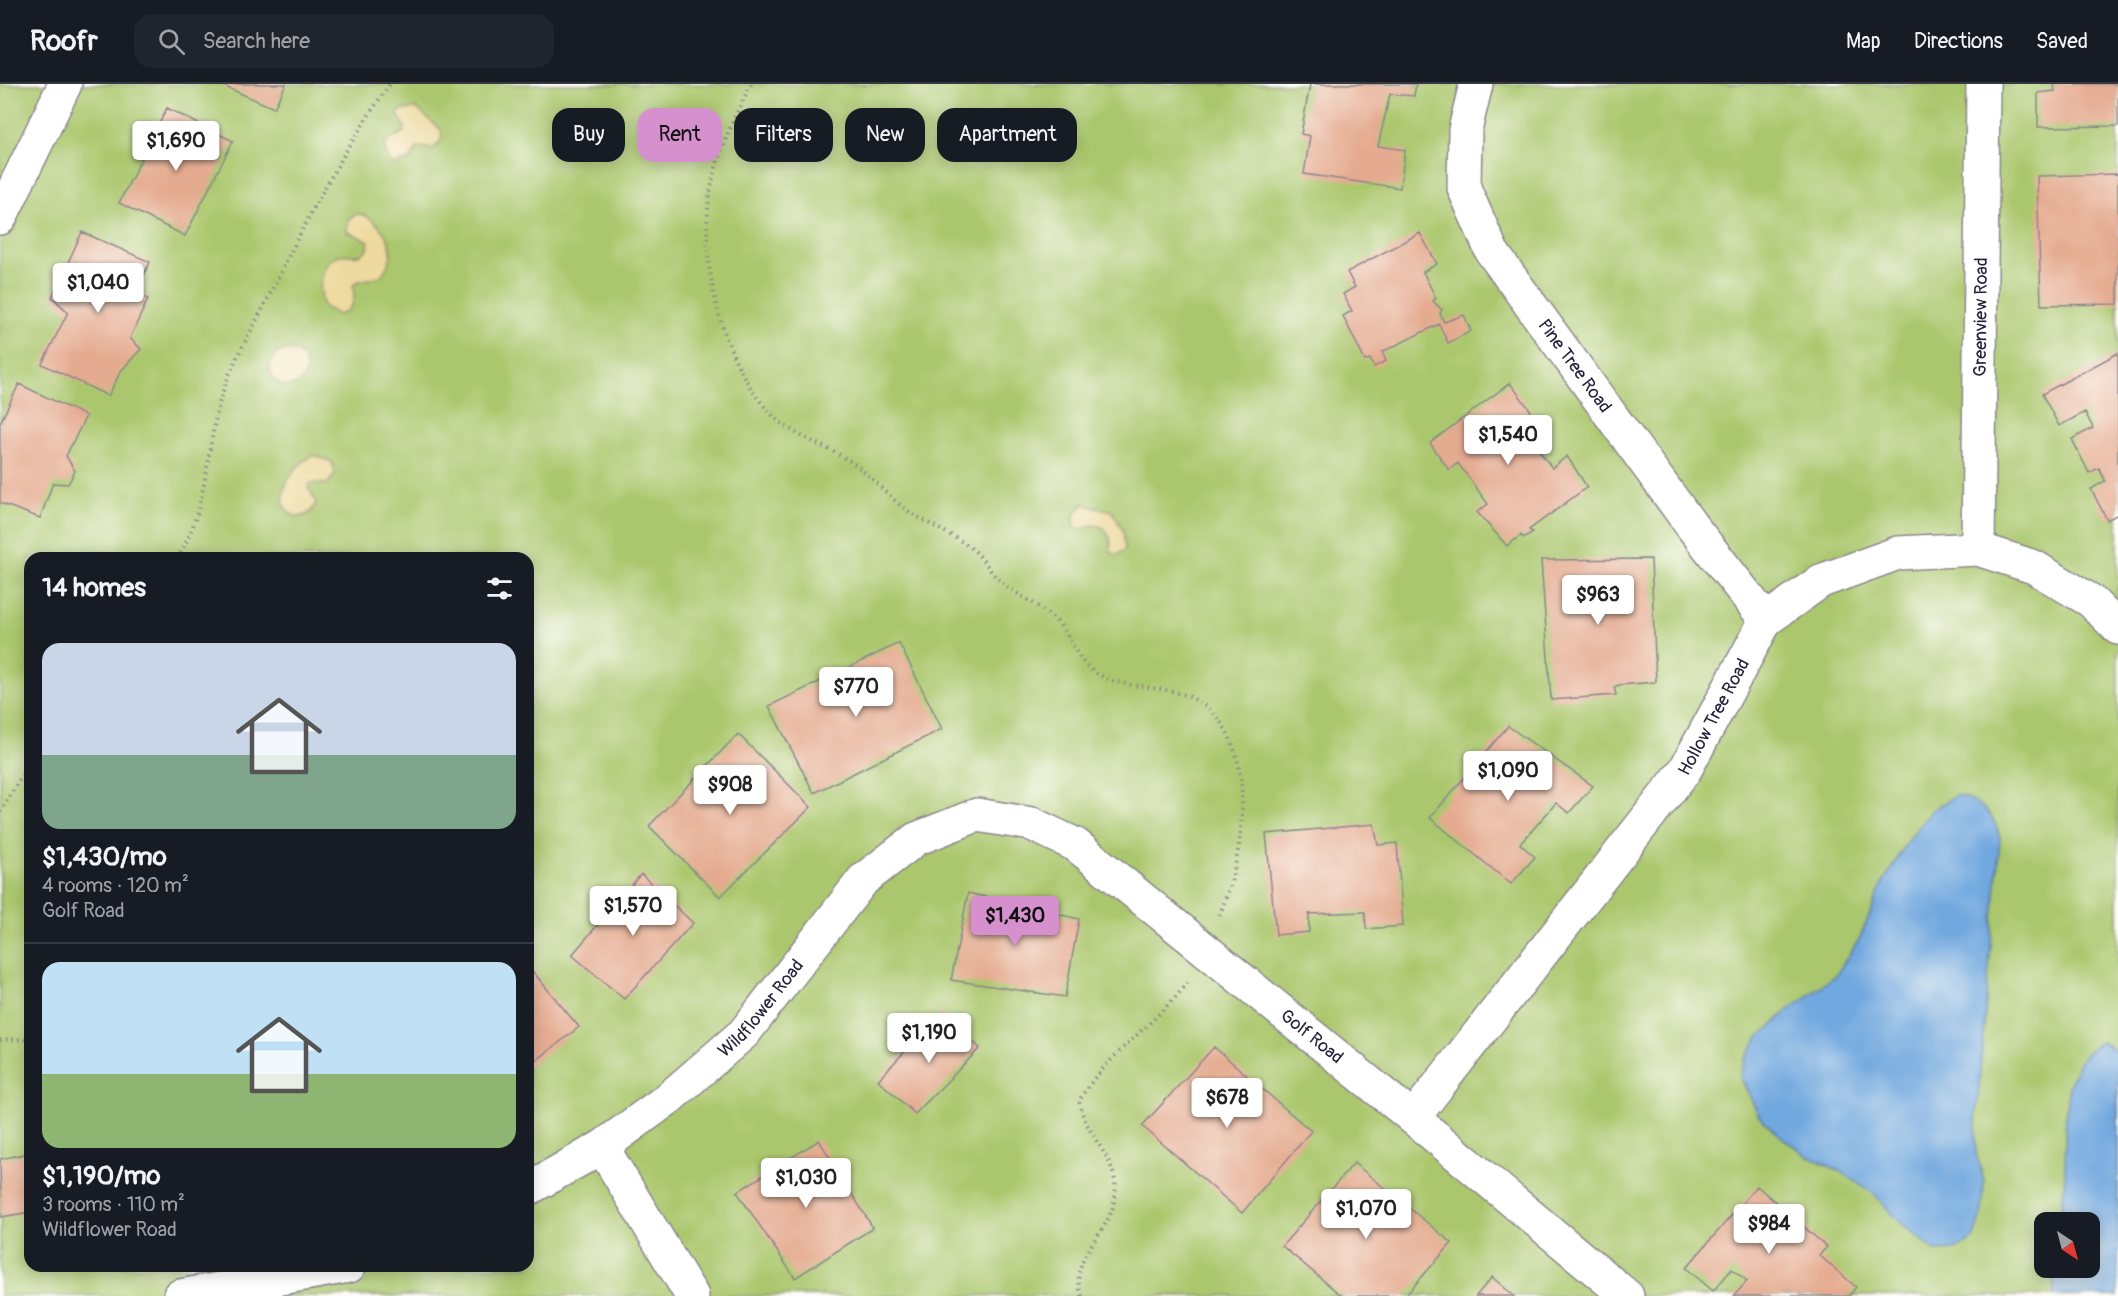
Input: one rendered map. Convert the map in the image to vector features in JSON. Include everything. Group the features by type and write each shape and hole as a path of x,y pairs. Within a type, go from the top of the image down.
{"street":[{"path":"0,218 65,84"},
{"name":"Pine Tree Road","path":"1476,84 1465,130 1464,188 1492,252 1531,302 1691,525 1766,620"},
{"name":"Greenview Road","path":"1978,549 1983,84"},
{"name":"Hollow Tree Road","path":"1413,1118 1685,770 1766,620 1821,581 1898,552 1978,549 2034,567 2091,601 2118,628"},
{"name":"Golf Road","path":"977,815 1032,824 1076,845 1413,1118 1627,1296"},
{"name":"Wildflower Road","path":"534,1186 602,1147 669,1098 744,1033 863,880 916,839 977,815"},
{"path":"602,1147 692,1296"},
{"path":"180,1296 315,1272"}],"path":[{"path":"181,552 191,536 206,485 211,434 225,387 328,179 390,84"},
{"path":"751,84 733,121 710,194 707,236 712,280 722,321 735,360 755,393 778,420 807,441 848,460 878,482 898,503 928,524 972,548 998,578 1049,614 1062,627 1085,664 1104,678 1133,685 1164,688 1194,699 1217,716 1231,744 1241,772 1240,843 1231,880 1206,950 1189,981 1100,1073 1079,1101 1089,1133 1114,1168 1116,1186 1114,1205 1083,1259 1079,1276 1082,1296"},
{"path":"0,812 24,773"},
{"path":"0,1040 24,1039"}],"green space":[{"path":"0,84 2118,84 2118,1296 0,1296"}],"sand":[{"path":"416,108 441,130 442,139 433,149 418,147 410,160 394,165 389,161 384,147 388,141 404,132 405,127 398,115 400,111"},
{"path":"356,214 368,217 383,231 391,250 391,257 381,276 356,282 353,286 352,304 348,310 339,315 324,307 321,293 322,277 328,263 333,258 340,255 360,255 368,249 369,241 347,232 348,219"},
{"path":"288,350 301,355 306,368 301,381 288,386 275,381 270,368 275,355"},
{"path":"314,455 332,462 335,473 328,484 310,483 308,488 316,501 312,510 306,515 292,514 284,501 284,490 295,470"},
{"path":"1083,504 1112,511 1123,531 1125,549 1118,555 1110,552 1110,539 1104,528 1095,525 1081,529 1075,528 1074,515"}],"water":[{"path":"1956,795 1985,809 1994,822 2000,838 1976,1120 1976,1154 1984,1180 1981,1219 1972,1240 1955,1250 1935,1251 1900,1222 1874,1194 1840,1171 1807,1156 1775,1132 1759,1116 1740,1076 1745,1059 1759,1037 1790,1009 1836,975 1860,938 1882,885 1908,840 1932,810"},
{"path":"2102,1042 2118,1052 2118,1296 2054,1296 2054,1278 2100,1278 2100,1212 2061,1212 2067,1097 2078,1065 2088,1052"}],"building":[{"path":"219,84 286,84 274,108"},
{"path":"1310,84 1416,84 1414,96 1390,94 1378,146 1405,150 1400,188 1304,174 1310,136 1301,134"},
{"path":"2054,84 2118,84 2118,126 2038,127 2038,93 2055,91"},
{"path":"167,108 233,141 185,236 119,203"},
{"path":"2118,174 2118,304 2041,305 2037,176"},
{"path":"82,232 150,262 135,293 148,299 130,338 141,349 121,371 108,396 42,364 68,312 52,297"},
{"path":"1420,233 1437,264 1423,272 1436,298 1433,301 1442,310 1440,314 1444,322 1464,315 1471,331 1448,343 1439,324 1382,352 1386,361 1374,367 1370,359 1365,361 1343,316 1352,311 1343,294 1355,287 1347,272"},
{"path":"2118,353 2118,514 2107,520 2091,489 2105,481 2099,468 2089,473 2072,439 2093,428 2085,412 2059,426 2042,394"},
{"path":"1510,383 1531,411 1517,421 1552,468 1567,456 1587,487 1529,530 1533,532 1523,538 1521,535 1507,546 1477,512 1488,504 1458,463 1449,470 1430,443"},
{"path":"19,384 86,416 66,456 75,471 68,484 53,483 40,518 0,503 0,423"},
{"path":"1651,559 1656,682 1619,685 1614,687 1616,695 1551,700 1541,560"},
{"path":"899,643 942,729 814,793 769,706"},
{"path":"1508,726 1593,786 1569,813 1556,803 1520,844 1535,857 1511,884 1430,818"},
{"path":"738,734 811,807 720,897 649,826"},
{"path":"1374,824 1378,845 1397,843 1403,926 1366,929 1365,912 1309,914 1309,932 1276,935 1266,834"},
{"path":"641,874 693,923 624,999 572,955"},
{"path":"968,893 1079,919 1065,997 951,980"},
{"path":"534,973 579,1027 534,1062"},
{"path":"941,1013 980,1048 915,1114 878,1080"},
{"path":"1214,1047 1311,1131 1242,1213 1142,1126"},
{"path":"819,1140 873,1228 795,1278 737,1192"},
{"path":"24,1154 24,1213 1,1217 0,1159"},
{"path":"1354,1163 1452,1243 1405,1296 1342,1296 1282,1246"},
{"path":"1757,1186 1827,1247 1819,1255 1856,1287 1849,1296 1734,1296 1747,1281 1732,1269 1713,1291 1686,1268"},
{"path":"1492,1277 1514,1296 1476,1296"}]}
